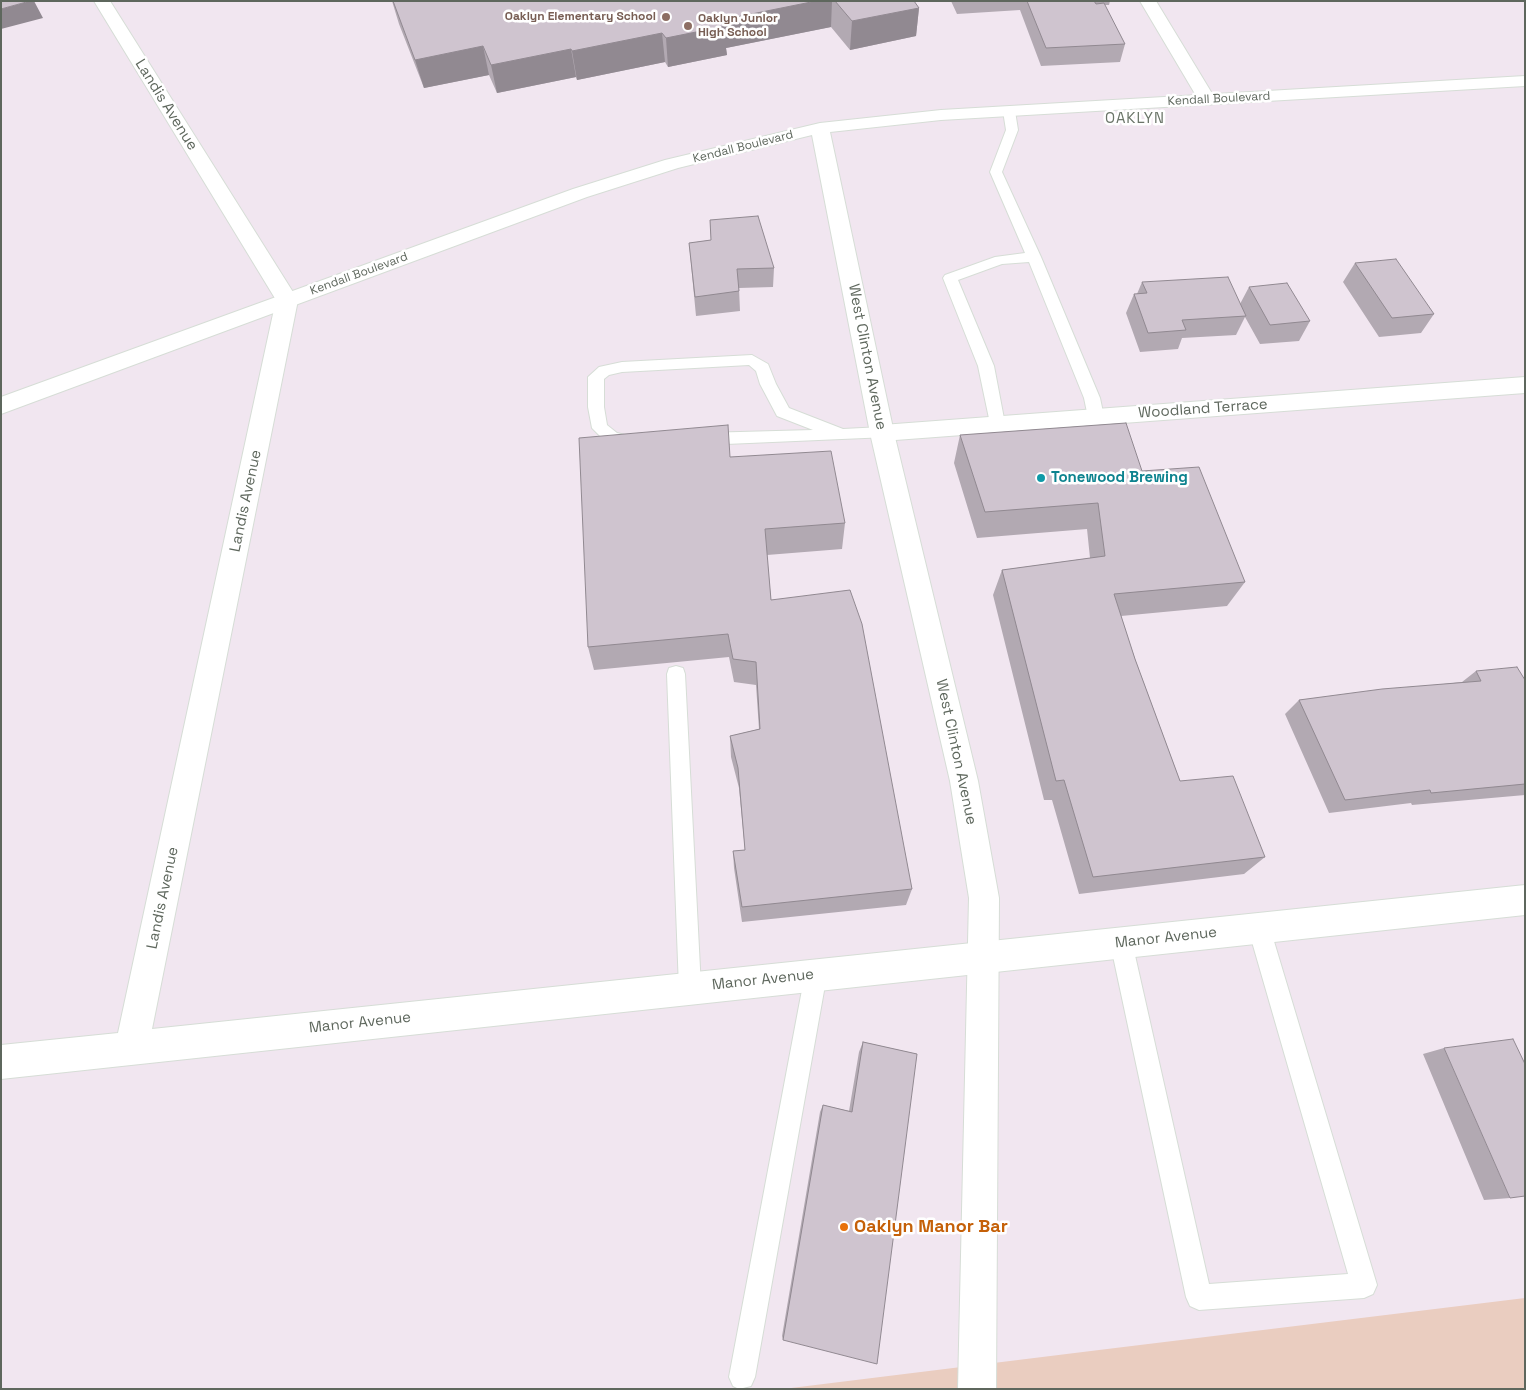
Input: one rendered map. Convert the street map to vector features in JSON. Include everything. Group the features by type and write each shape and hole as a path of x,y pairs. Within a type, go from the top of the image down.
{"street":[{"name":"Landis Avenue","path":"102,1 288,300 132,1047"},
{"path":"1148,1 1207,100"},
{"name":"Kendall Boulevard","path":"1,406 580,193 672,164 820,128 941,115 1525,81"},
{"name":"West Clinton Avenue","path":"820,128 882,433 964,780 984,898 978,1389"},
{"name":"Woodland Terrace","path":"882,433 1525,385"},
{"name":"Manor Avenue","path":"1,1062 1525,900"}],"lane":[{"path":"1010,111 1012,130 996,172 1034,257 1092,398 1096,417"},
{"path":"997,424 986,366 950,278 1000,260 1034,257"},
{"path":"648,442 628,442 612,438 600,428 596,407 596,378 604,371 622,367 752,360 763,368 768,384 783,412 838,434"},
{"path":"687,440 882,433"},
{"path":"676,674 690,988"},
{"path":"1121,942 1199,1297 1364,1285 1259,928"},
{"path":"742,1377 816,974"}],"shaded area":[{"path":"1525,1298 1525,1389 783,1389 1099,1350"}],"building":[{"path":"1,1 30,1 1,9"},
{"path":"393,1 816,1 722,20 726,26 666,38 662,33 491,65 483,46 415,60"},
{"path":"835,1 914,1 919,8 852,21"},
{"path":"1027,1 1094,1 1096,4 1104,3 1125,44 1046,48"},
{"path":"758,216 774,268 737,269 739,291 695,297 689,243 711,240 710,220"},
{"path":"1396,259 1434,314 1392,318 1355,263"},
{"path":"1228,277 1246,316 1182,320 1186,330 1148,333 1134,294 1147,293 1142,282"},
{"path":"1287,283 1310,321 1270,325 1249,287"},
{"path":"1126,423 1142,471 1199,467 1245,582 1114,594 1135,659 1180,781 1233,776 1265,857 1093,877 1064,780 1056,781 1002,570 1105,556 1098,503 985,512 960,435"},
{"path":"728,425 730,457 831,451 845,523 765,529 771,600 850,590 862,624 912,889 742,907 733,851 745,850 738,768 730,736 760,729 756,662 733,659 728,634 588,647 579,438"},
{"path":"1517,667 1525,680 1525,784 1431,793 1430,790 1345,800 1299,700 1382,689 1481,681 1476,671"},
{"path":"1513,1039 1525,1064 1525,1196 1510,1198 1444,1048"},
{"name":"Oaklyn Manor Bar","path":"863,1042 917,1054 877,1364 783,1340 823,1105 852,1112"}],"place":[{"name":"Oaklyn Elementary School","path":"666,17"},
{"name":"Oaklyn Junior High School","path":"688,26"},
{"name":"Tonewood Brewing","path":"1041,478"},
{"name":"Oaklyn Manor Bar","path":"844,1227"}],"district":[{"name":"OAKLYN","path":"1135,119"}]}
